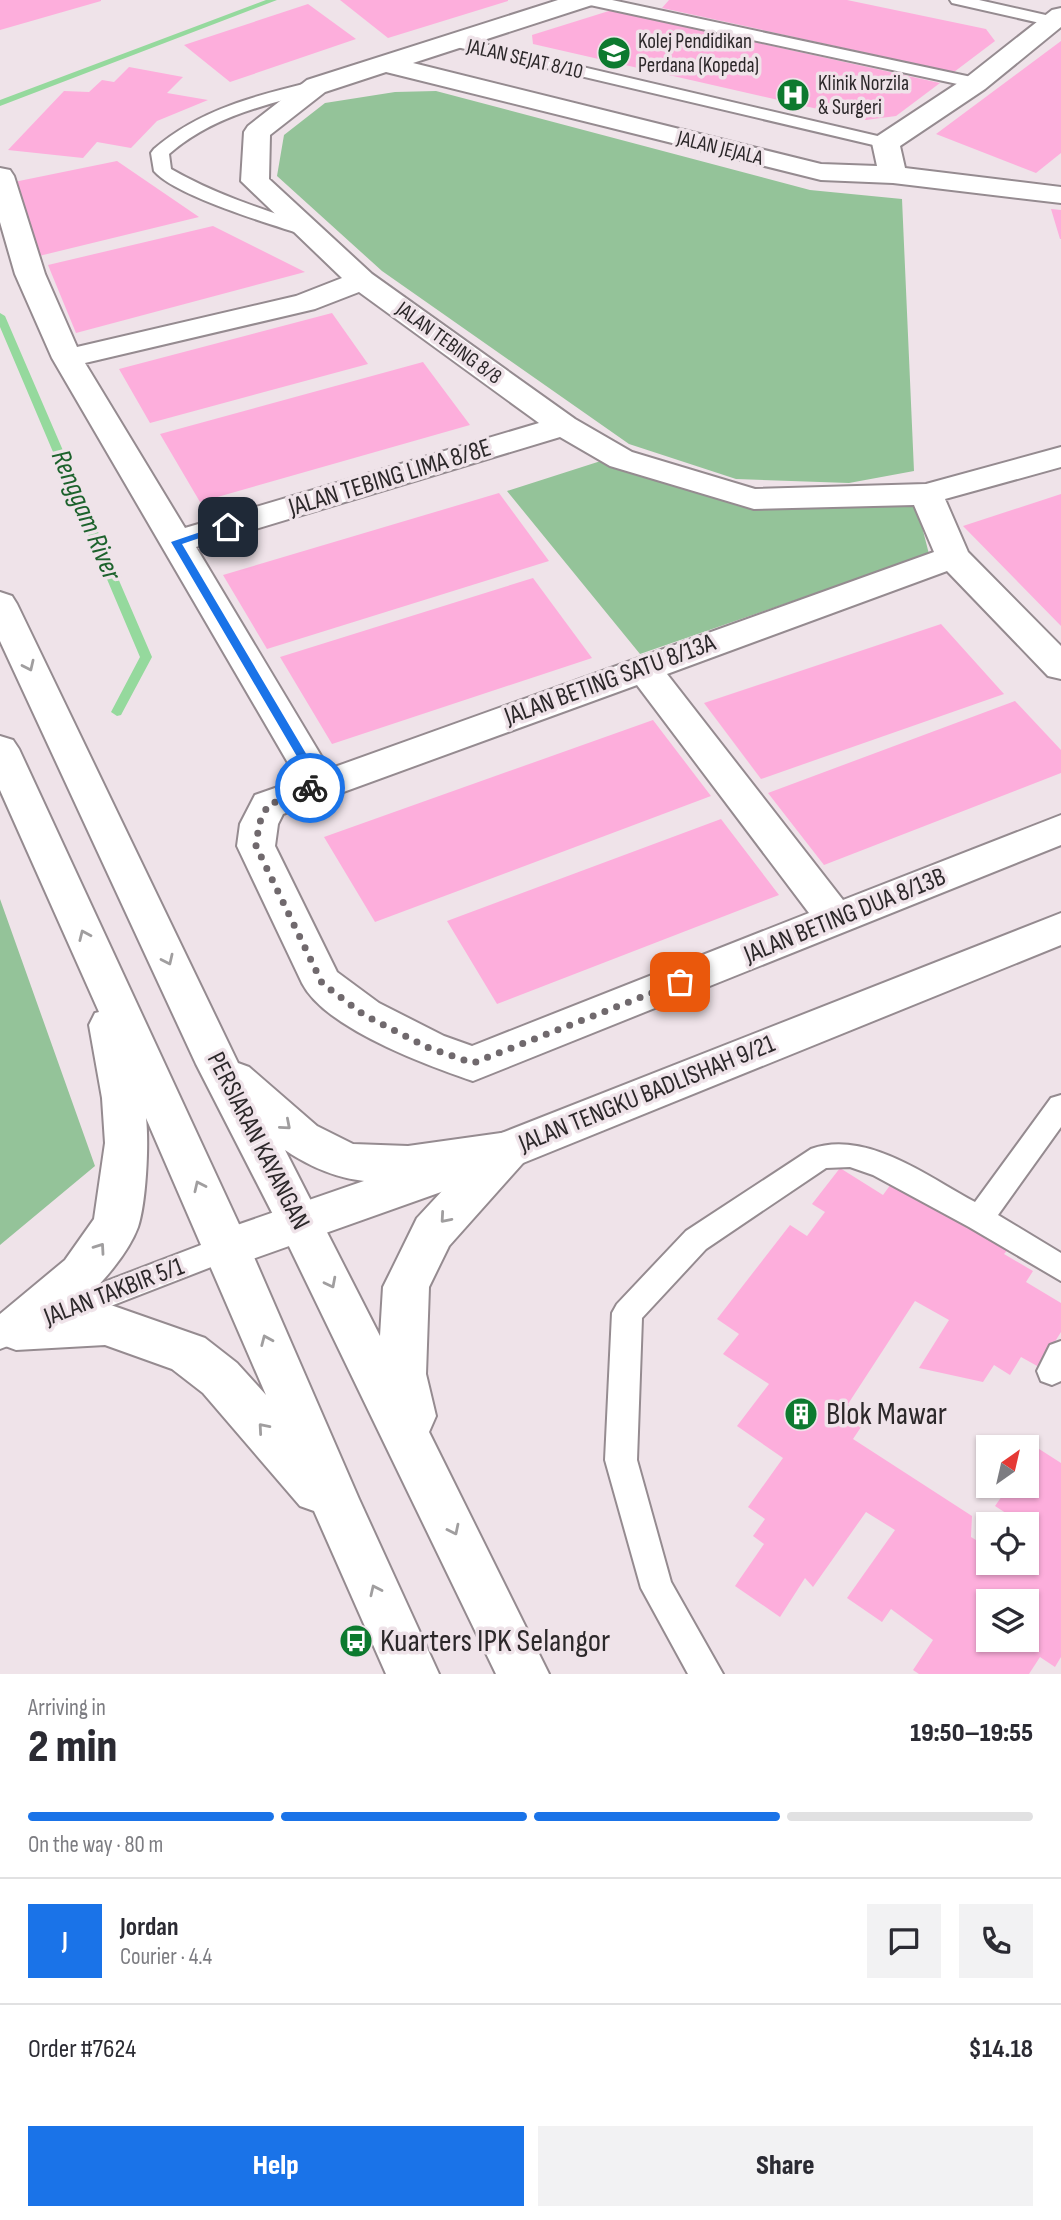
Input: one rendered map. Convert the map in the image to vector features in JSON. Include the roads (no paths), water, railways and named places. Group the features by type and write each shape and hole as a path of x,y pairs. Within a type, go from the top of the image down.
{"street":[{"name":"JALAN TEBING 8/8","path":"583,0 316,86 257,132 255,181 362,280 564,426 621,459 754,499 926,494 1061,457"},
{"path":"893,175 886,143 976,83 1057,18"},
{"name":"JALAN JEJALA","path":"386,64 821,172 893,175 1061,195"},
{"path":"0,176 30,274 67,358 319,784"},
{"path":"67,358 305,303 362,280"},
{"name":"JALAN TEBING LIMA 8/8E","path":"176,542 564,426"},
{"path":"926,494 953,557 1061,667"},
{"name":"JALAN BETING SATU 8/13A","path":"473,1063 429,1048 364,1015 322,983 256,846 259,824 268,805 319,784 953,557"},
{"name":"PERSIARAN KAYANGAN","path":"0,604 216,1064 300,1222 523,1674"},
{"path":"643,668 836,920"},
{"path":"0,749 228,1248 341,1516 413,1674"},
{"name":"JALAN BETING DUA 8/13B","path":"473,1063 1061,829"},
{"name":"JALAN TENGKU BADLISHAH 9/21","path":"228,1248 508,1150 1061,928"},
{"path":"8,1333 81,1275 116,1226 127,1143 123,1098 101,971"},
{"path":"216,1064 302,1139 348,1163 408,1165 508,1150"},
{"path":"426,1473 402,1374 406,1287 433,1232 508,1150"},
{"path":"8,1333 106,1324 188,1353 219,1378 341,1516"}],"lane":[{"path":"590,0 976,83"},
{"path":"958,0 1057,18"},
{"name":"JALAN SEJAT 8/10","path":"450,41 886,143"},
{"path":"313,232 236,206 186,185 163,171 160,153 176,136 232,109 316,86"},
{"path":"979,1218 1061,1106"},
{"path":"706,1674 657,1588 621,1460 627,1313 696,1240 821,1157 851,1155 883,1167 979,1218 1061,1268"},
{"name":"JALAN TAKBIR 5/1","path":"8,1333 228,1248"}],"waterway":[{"name":"Renggam River","path":"0,103 273,0"},
{"name":"Renggam River","path":"0,316 146,657 117,712"}],"place":[{"name":"Kolej Pendidikan Perdana (Kopeda)","path":"614,53"},
{"name":"Klinik Norzila & Surgeri","path":"793,95"},
{"name":"Blok Mawar","path":"801,1414"},
{"name":"Kuarters IPK Selangor","path":"356,1641"}]}
